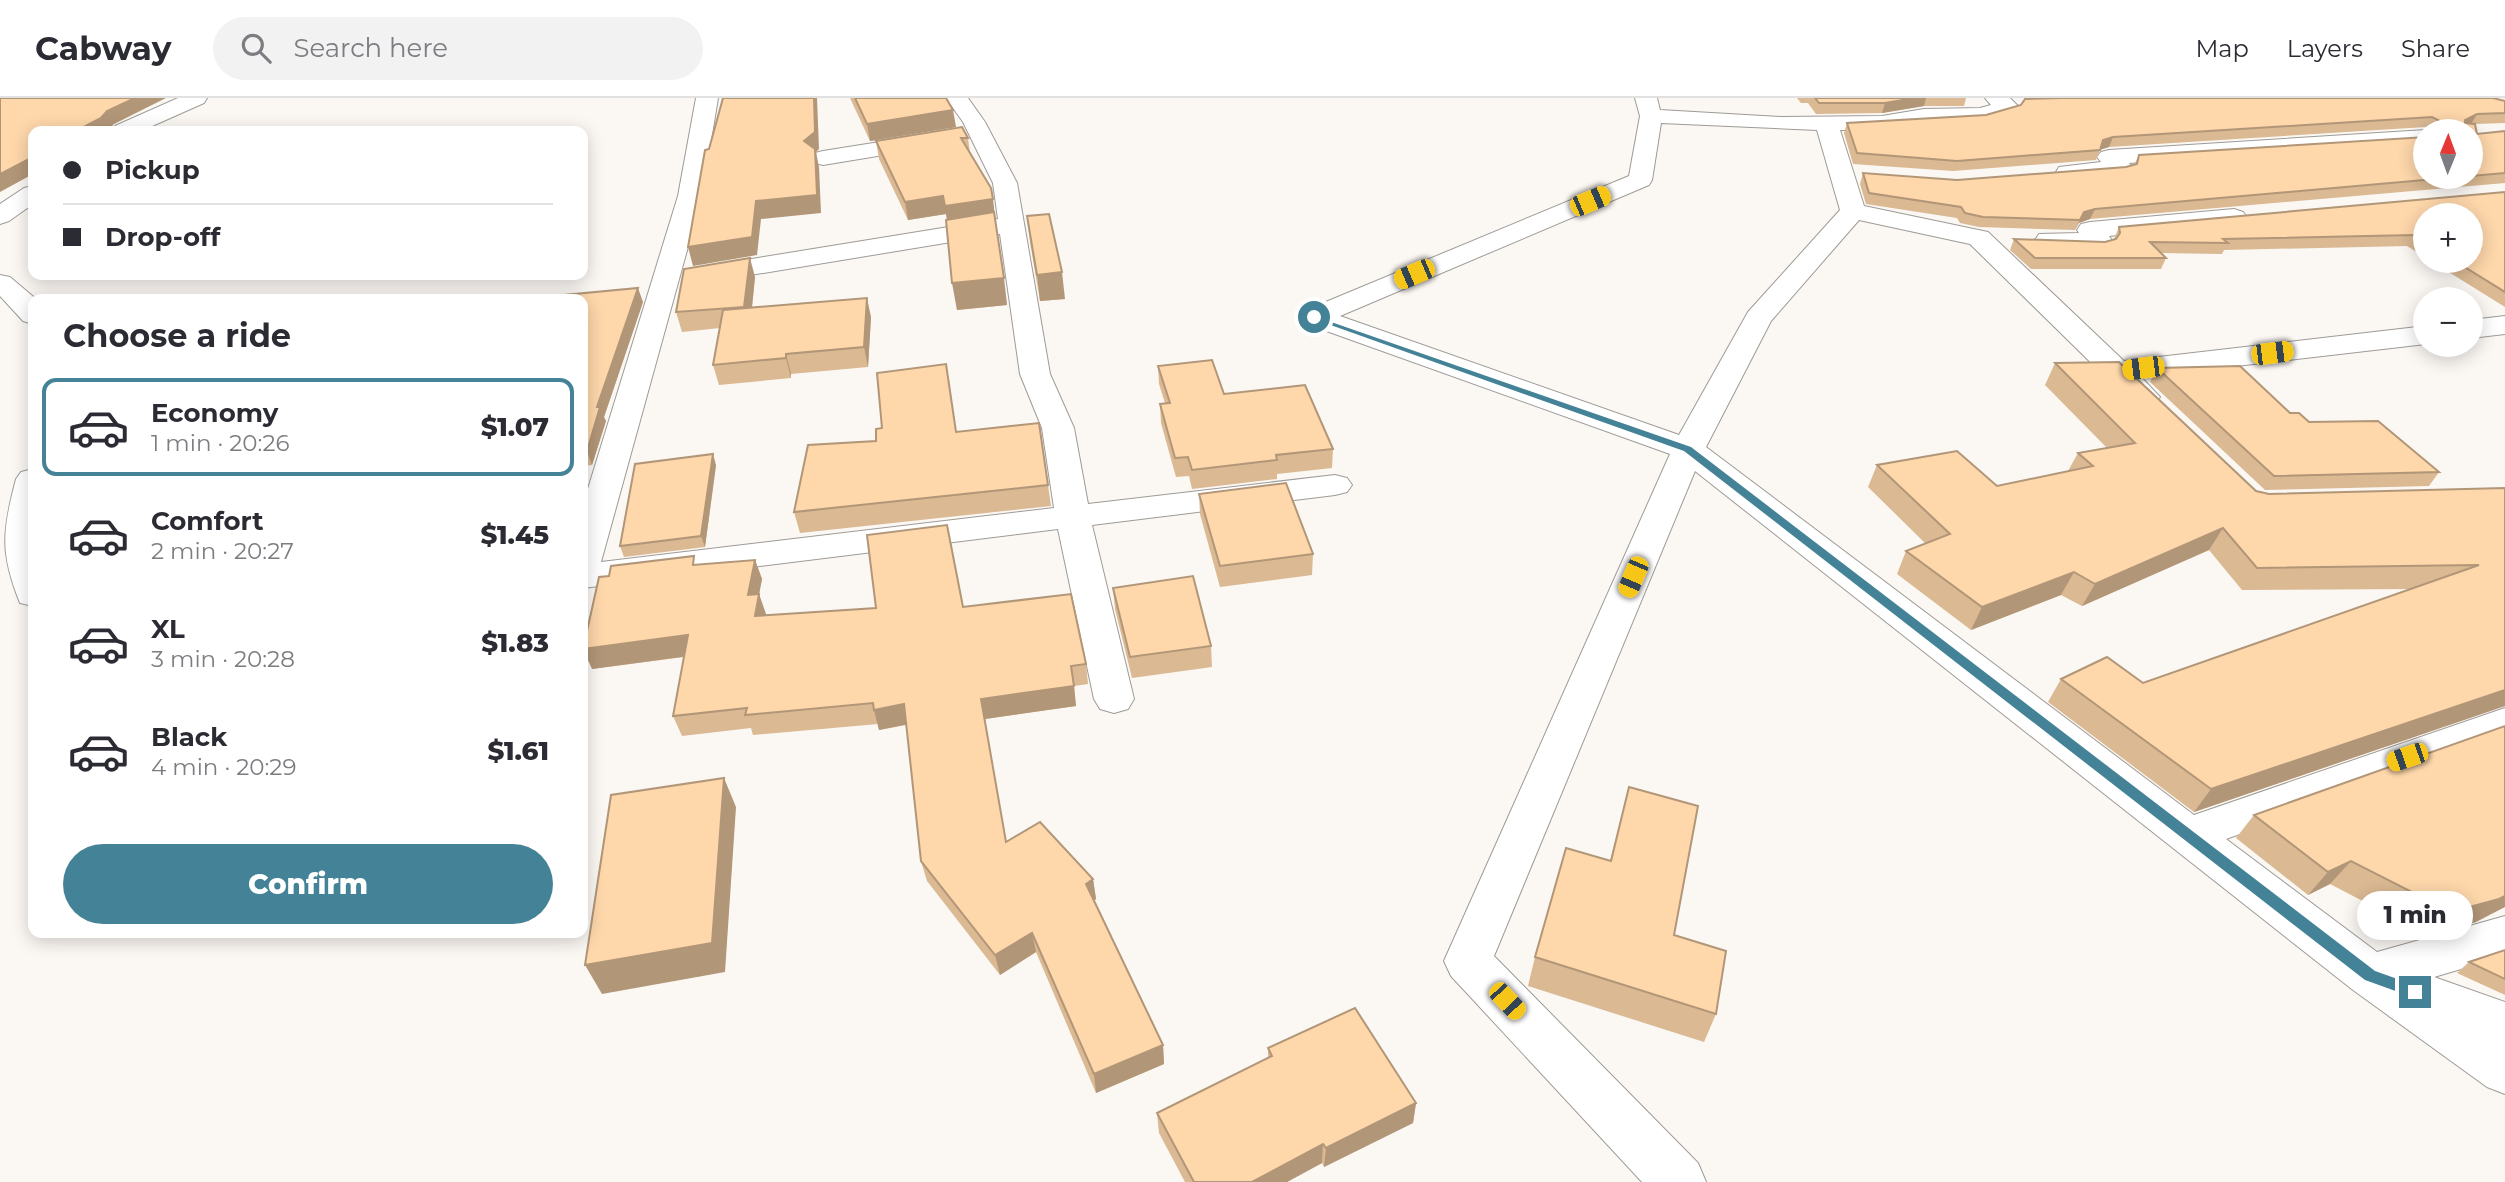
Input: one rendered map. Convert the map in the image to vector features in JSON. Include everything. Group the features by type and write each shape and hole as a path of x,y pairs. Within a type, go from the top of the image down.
{"street":[{"path":"134,126 196,98"},
{"path":"588,546 690,196 708,98"},
{"path":"957,98 974,122 976,133 1005,183 1035,374 1058,428 1073,517 1114,699"},
{"path":"1648,107 1690,98"},
{"path":"1648,107 1826,123 1882,123 1924,116 1982,115 2008,107 1996,98"},
{"path":"1648,107 1640,180 1314,317 1688,449 2370,975 2505,1070"},
{"path":"1679,1182 1468,961 1688,449 1758,318 1853,211 1856,174 1826,123"},
{"path":"823,158 976,133"},
{"path":"2043,174 2121,168 2109,157 2413,138"},
{"path":"0,215 28,196"},
{"path":"1853,211 1979,238 2100,242 2090,230 2256,215"},
{"path":"665,281 1011,225"},
{"path":"1979,238 2167,419"},
{"path":"0,283 21,299 28,308"},
{"path":"2483,328 2505,325"},
{"path":"2118,371 2413,337"},
{"path":"588,575 1335,485"},
{"path":"28,498 13,556 28,584"},
{"path":"2187,835 2505,723"},
{"path":"2370,975 2505,936"},
{"path":"2370,975 2505,1024"}],"building":[{"path":"0,98 135,98 107,111 101,118 86,126 28,126 28,160 0,174"},
{"path":"723,98 814,98 815,132 804,141 815,149 817,195 756,201 752,237 688,247 705,150 709,149"},
{"path":"855,98 946,98 953,110 867,124"},
{"path":"1815,98 1914,98 1885,103 1819,103"},
{"path":"2493,98 2505,101 2505,113 2477,114 2467,119 2432,117 2113,137 2103,140 2100,150 1957,161 1857,153 1847,123 1986,115 2021,105 2025,99"},
{"path":"962,127 968,138 961,138 991,188 993,199 945,206 943,196 905,202 876,141"},
{"path":"2505,131 2505,173 2483,175 2483,133"},
{"path":"2413,138 2413,181 2095,209 2084,212 2080,220 1983,217 1965,213 1961,207 1869,193 1863,173 1957,180 2126,167 2137,164 2139,155"},
{"path":"2505,192 2505,292 2474,273 2483,273 2483,203 2413,203 2413,235 2223,239 2228,243 2150,242 2166,258 2035,258 2014,239 2105,242 2116,239 2120,233 2119,227"},
{"path":"994,212 1004,278 952,283 946,220"},
{"path":"1049,214 1062,272 1037,275 1027,216"},
{"path":"750,258 744,307 676,312 684,269"},
{"path":"638,288 597,407 600,407 588,448 588,294 575,294"},
{"path":"867,298 864,347 786,354 786,358 713,365 723,310"},
{"path":"1212,360 1224,394 1305,385 1333,449 1276,455 1277,460 1192,470 1188,457 1175,458 1160,404 1170,403 1158,366"},
{"path":"2119,362 2256,491 2269,494 2505,488 2505,690 2211,789 2061,679 2107,657 2143,683 2479,565 2257,568 2223,528 2095,584 2074,572 1982,607 1906,551 1950,534 1877,465 1957,451 1997,486 2093,466 2078,453 2135,443 2055,363"},
{"path":"946,364 956,432 1039,423 1048,485 794,512 808,445 876,441 876,429 882,428 877,373"},
{"path":"2240,366 2290,413 2299,413 2309,422 2378,421 2439,472 2274,476 2157,368"},
{"path":"713,454 701,536 620,546 635,464"},
{"path":"1286,483 1313,554 1220,566 1199,494"},
{"path":"947,525 963,607 1071,594 1086,664 1071,666 1074,686 981,699 1006,842 1040,822 1093,879 1086,884 1163,1045 1094,1074 1032,933 995,955 921,861 904,704 874,710 873,703 745,715 747,708 673,716 688,635 588,648 588,626 599,577 609,576 611,566 694,556 693,565 755,560 748,595 759,594 755,616 876,608 867,535"},
{"path":"1193,576 1211,646 1130,657 1113,588"},
{"path":"2505,726 2505,896 2499,899 2451,912 2351,861 2328,872 2254,815"},
{"path":"724,778 712,943 585,965 611,795"},
{"path":"1629,787 1698,806 1674,935 1726,951 1716,1014 1535,957 1566,848 1611,861"},
{"path":"2505,950 2505,979 2469,962"},
{"path":"1355,1008 1416,1103 1326,1148 1323,1144 1252,1182 1194,1182 1157,1113 1272,1056 1268,1048"}],"route":[{"path":"1314,317 1688,449 2370,975 2415,992"}]}
